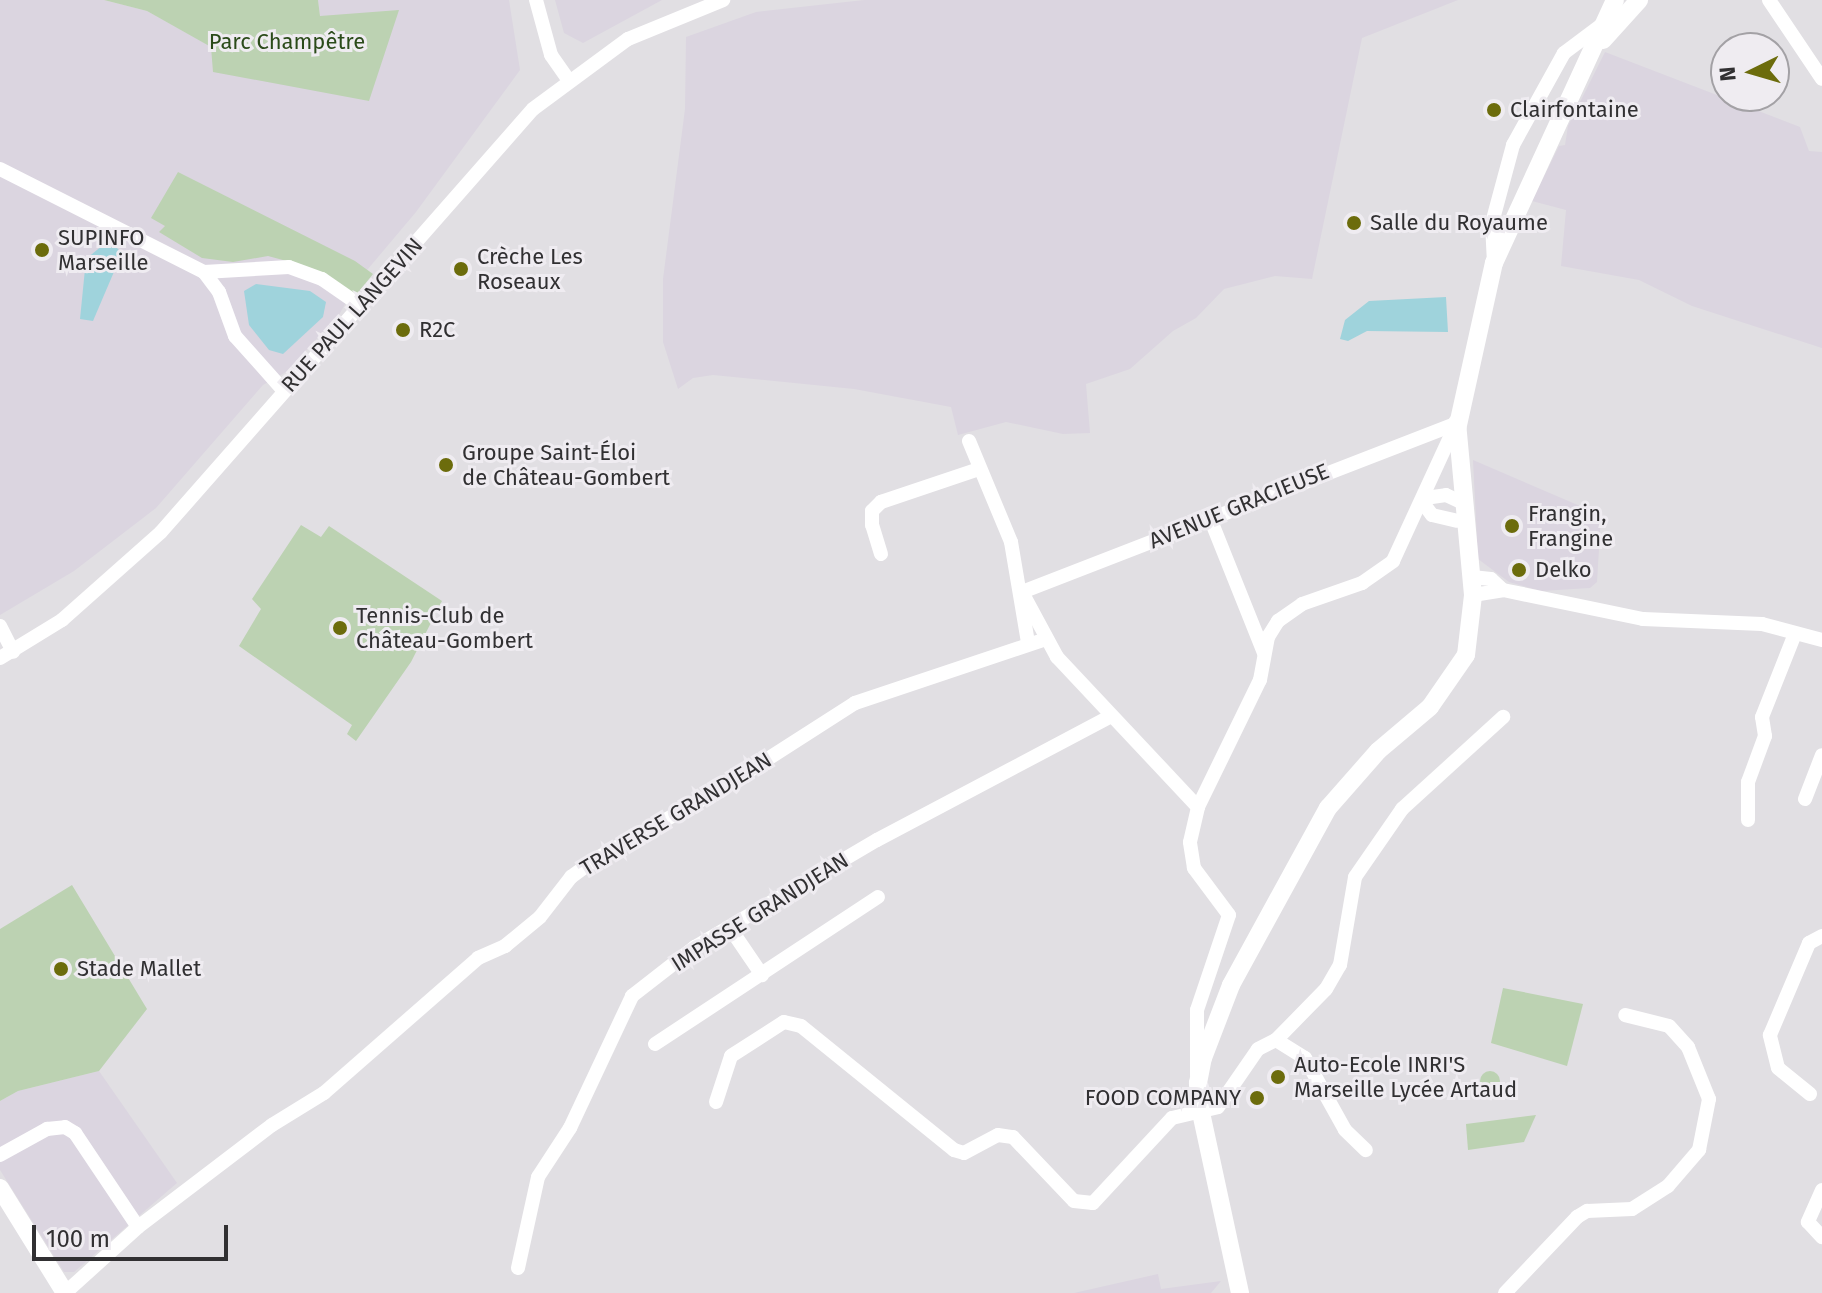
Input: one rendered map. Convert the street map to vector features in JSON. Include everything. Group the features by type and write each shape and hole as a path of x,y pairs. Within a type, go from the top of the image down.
{"street":[{"path":"536,0 551,55 568,79"},
{"name":"RUE PAUL LANGEVIN","path":"7,655 118,575 361,306 533,109 568,79 628,39 723,0"},
{"path":"1592,49 1627,19 1639,0"},
{"path":"1769,0 1822,79"},
{"path":"1466,655 1452,513 1457,423 1494,263 1612,9"},
{"path":"1494,263 1492,223 1513,145 1564,53 1612,9"},
{"path":"0,169 204,272 219,292 235,336 284,391"},
{"path":"204,272 289,267 322,279 361,306"},
{"path":"1240,1293 1201,1113 1193,1052 1197,1010 1229,915 1194,868 1190,842 1198,807 1260,680 1264,653 1278,621 1302,604 1379,573 1402,551 1457,423"},
{"name":"AVENUE GRACIEUSE","path":"1022,592 1457,423"},
{"path":"969,441 1011,542 1022,592 1028,642"},
{"path":"881,554 872,525 872,511 881,502 979,469"},
{"path":"1198,1083 1211,1029 1231,985 1328,808 1378,751 1430,707 1466,655 1473,586 1446,495 1424,500"},
{"path":"1424,500 1452,513"},
{"path":"1407,535 1452,513"},
{"path":"1210,518 1264,653"},
{"path":"1473,586 1643,619 1762,624 1794,636 1822,640"},
{"path":"1022,592 1043,640 1198,807"},
{"path":"0,626 7,655"},
{"path":"1748,820 1748,782 1765,736 1762,717 1794,636"},
{"name":"TRAVERSE GRANDJEAN","path":"65,1293 138,1227 272,1125 324,1093 447,983 540,917 571,877 597,858 721,789 855,703 1028,642 1043,640"},
{"name":"IMPASSE GRANDJEAN","path":"518,1268 538,1177 570,1128 632,996 695,947 877,840 1111,716"},
{"path":"716,1102 731,1056 784,1022 801,1026 954,1150 964,1153 998,1135 1013,1137 1074,1201 1093,1203 1172,1118 1218,1107 1258,1049 1276,1040 1326,989 1340,965 1355,877 1402,809 1503,717"},
{"path":"1805,799 1822,755"},
{"path":"655,1044 878,897"},
{"path":"730,928 762,975"},
{"path":"1810,1094 1778,1068 1770,1035 1809,943 1822,936"},
{"path":"1505,1293 1577,1217 1587,1211 1632,1209 1668,1186 1699,1150 1709,1099 1688,1047 1669,1026 1625,1015"},
{"path":"1276,1040 1290,1044 1305,1058 1345,1130 1366,1150"},
{"path":"0,1155 47,1129 65,1127 75,1133 138,1227"},
{"path":"0,1188 65,1293"},
{"path":"1822,1190 1808,1212 1808,1222 1822,1237"}],"shaded area":[{"path":"0,0 104,0 147,11 212,47 368,101 320,16 318,0 509,0 520,70 416,212 357,282 339,315 286,372 263,385 156,508 74,571 0,615"},
{"path":"555,0 662,0 583,43 564,33"},
{"path":"864,0 1458,0 1362,38 1312,279 1275,276 1224,289 1196,318 1173,331 1130,369 1086,384 1090,433 1063,434 1006,422 958,435 951,407 854,389 713,375 693,378 678,389 663,342 663,279 685,109 686,37 756,12"},
{"path":"1605,52 1710,92 1710,112 1761,112 1800,127 1809,151 1822,152 1822,348 1692,306 1639,280 1561,266 1566,210 1532,201 1559,146 1565,145 1568,126"},
{"path":"1473,460 1601,515 1597,582 1590,588 1541,591 1509,582 1478,559"},
{"path":"99,1071 177,1183 74,1272 64,1272 0,1170 0,1101 18,1091"},
{"path":"1158,1274 1161,1289 1221,1281 1211,1293 1074,1293"}],"green space":[{"name":"Parc Champêtre","path":"104,0 318,0 320,16 399,10 369,101 213,72 211,47 147,11"},
{"path":"178,172 355,261 373,274 356,295 294,263 268,256 233,262 202,258 159,232 165,226 151,218"},
{"name":"Tennis-Club de Château-Gombert","path":"301,525 321,537 329,526 442,601 411,662 356,741 347,734 352,725 239,646 261,609 252,599"},
{"name":"Stade Mallet","path":"72,885 147,1009 99,1071 18,1091 0,1101 0,929"},
{"path":"1503,988 1583,1004 1567,1066 1491,1043"},
{"path":"1486,1071 1494,1071 1500,1081 1494,1091 1486,1091 1480,1085 1480,1077"},
{"path":"1536,1115 1524,1142 1468,1150 1466,1124"}],"water":[{"path":"109,240 122,253 93,321 80,319 86,259"},
{"path":"256,284 310,291 326,302 323,317 283,354 269,350 249,325 244,291"},
{"path":"1446,297 1448,332 1367,331 1348,341 1340,339 1345,320 1369,301"}],"place":[{"name":"Clairfontaine","path":"1494,110"},
{"name":"Salle du Royaume","path":"1354,223"},
{"name":"SUPINFO Marseille","path":"42,250"},
{"name":"Crèche Les Roseaux","path":"461,269"},
{"name":"R2C","path":"403,330"},
{"name":"Groupe Saint-Éloi de Château-Gombert","path":"446,465"},
{"name":"Frangin, Frangine","path":"1512,526"},
{"name":"Delko","path":"1519,570"},
{"name":"Tennis-Club de Château-Gombert","path":"340,628"},
{"name":"Stade Mallet","path":"61,969"},
{"name":"Auto-Ecole INRI'S Marseille Lycée Artaud","path":"1278,1077"},
{"name":"FOOD COMPANY","path":"1257,1098"}]}
